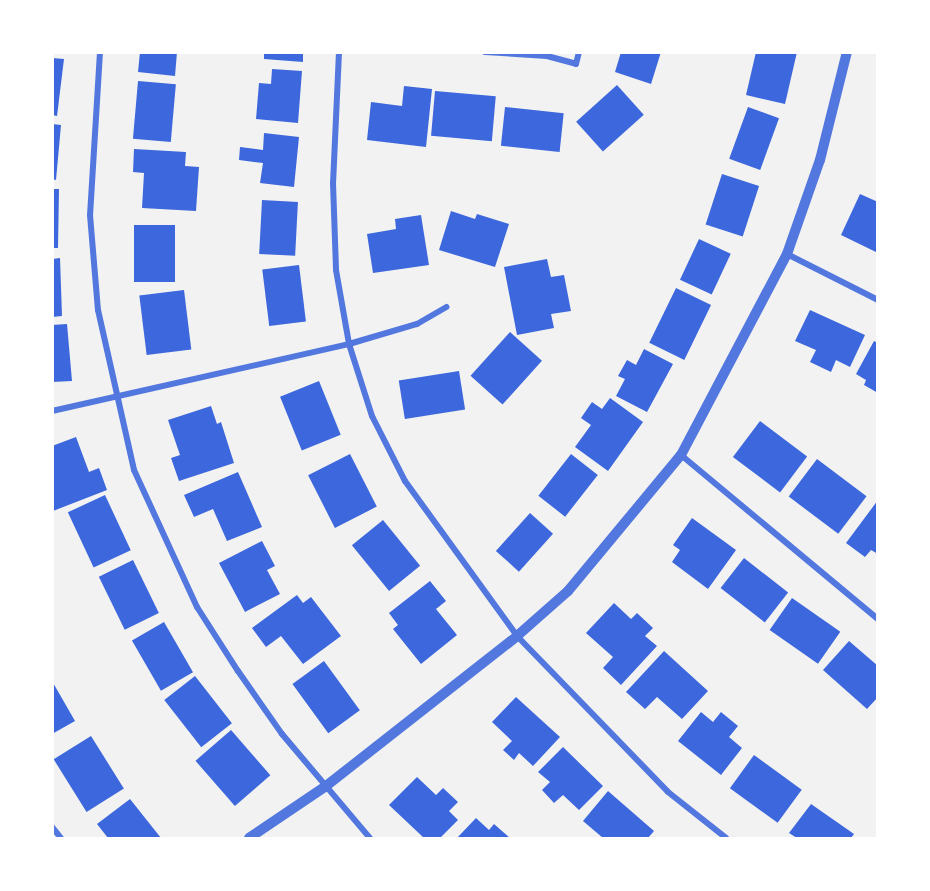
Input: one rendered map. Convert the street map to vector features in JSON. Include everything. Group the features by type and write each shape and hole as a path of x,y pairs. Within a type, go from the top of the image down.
{"street":[{"path":"100,52 90,215 98,310 134,470 197,607 282,734 370,838"},
{"path":"339,52 333,183 336,270 349,344 372,416 405,481 517,636 668,792 726,838"},
{"path":"485,52 547,56 576,64 579,52"},
{"path":"249,838 326,786 517,636 568,591 681,455 787,254 820,160 847,52"},
{"path":"787,254 878,300"},
{"path":"52,411 349,344 417,324 447,307"},
{"path":"681,455 878,619"},
{"path":"52,827 61,838"}],"building":[{"path":"140,52 177,52 175,76 138,72"},
{"path":"264,52 303,52 303,62 264,59"},
{"path":"621,52 661,52 651,84 615,72"},
{"path":"756,52 797,52 785,104 746,95"},
{"path":"52,58 64,59 57,116 52,115"},
{"path":"272,69 302,71 298,123 256,119 259,83 271,84"},
{"path":"138,81 176,84 171,142 133,139"},
{"path":"617,85 644,115 603,152 576,122"},
{"path":"404,86 432,89 426,147 367,140 371,102 402,106"},
{"path":"435,91 496,96 492,141 431,136"},
{"path":"505,107 564,113 560,152 501,146"},
{"path":"748,107 779,118 760,170 729,159"},
{"path":"52,124 61,125 56,180 52,179"},
{"path":"264,133 299,137 294,187 260,183 263,163 239,160 240,147 263,150"},
{"path":"134,149 186,152 185,166 199,167 196,211 142,208 144,173 133,172"},
{"path":"722,174 759,186 743,236 706,224"},
{"path":"52,189 59,189 58,248 52,248"},
{"path":"860,194 878,202 878,253 841,235"},
{"path":"262,200 298,202 295,256 259,254"},
{"path":"451,211 475,219 477,214 509,224 495,267 439,250"},
{"path":"421,215 429,265 373,273 367,234 396,229 395,219"},
{"path":"134,225 175,225 175,282 134,282"},
{"path":"699,239 731,254 712,295 680,280"},
{"path":"60,258 62,316 52,317 52,259"},
{"path":"547,259 551,277 564,275 571,311 551,314 554,328 517,335 504,267"},
{"path":"299,265 306,322 269,326 262,270"},
{"path":"676,288 711,305 684,360 649,343"},
{"path":"184,290 191,350 147,355 139,295"},
{"path":"810,310 865,335 850,367 836,360 831,372 810,362 816,350 795,341"},
{"path":"67,324 72,381 52,382 52,325"},
{"path":"510,332 542,361 502,405 471,376"},
{"path":"874,341 878,343 878,393 864,385 866,380 856,374"},
{"path":"644,349 673,364 647,412 616,396 625,379 618,376 627,360 636,365"},
{"path":"459,371 465,410 405,419 399,381"},
{"path":"319,381 341,435 302,451 280,397"},
{"path":"610,398 643,422 608,471 575,447 591,425 581,418 592,402 602,409"},
{"path":"211,406 217,424 221,422 234,463 179,481 171,458 180,455 168,420"},
{"path":"760,421 807,457 780,492 733,457"},
{"path":"76,437 89,472 99,468 107,490 53,511 52,446"},
{"path":"350,454 377,507 335,528 308,475"},
{"path":"571,454 598,475 565,517 538,496"},
{"path":"817,459 867,496 838,534 789,497"},
{"path":"238,472 262,527 227,541 213,509 194,517 184,495"},
{"path":"105,495 131,550 94,568 68,512"},
{"path":"878,500 878,554 871,550 865,557 846,543"},
{"path":"530,513 553,534 519,572 496,551"},
{"path":"692,518 736,550 708,589 672,562 680,550 673,545"},
{"path":"383,520 420,566 389,591 352,545"},
{"path":"262,541 275,566 267,570 280,594 245,612 219,563"},
{"path":"744,558 788,592 765,622 721,588"},
{"path":"133,560 159,613 125,630 99,577"},
{"path":"430,581 446,601 436,609 457,635 421,664 393,629 398,625 389,613"},
{"path":"297,595 303,603 311,597 341,636 303,664 281,636 266,647 252,628"},
{"path":"792,598 840,632 818,664 770,630"},
{"path":"614,603 631,619 637,613 653,628 645,636 657,646 621,685 603,668 613,657 586,633"},
{"path":"164,622 193,672 161,691 132,640"},
{"path":"849,641 878,666 878,697 867,709 823,670"},
{"path":"664,651 708,691 682,719 657,697 645,709 626,692"},
{"path":"324,661 360,710 328,733 292,684"},
{"path":"195,676 232,723 201,747 164,700"},
{"path":"52,681 75,721 52,734"},
{"path":"516,697 560,737 533,766 519,753 514,760 503,750 512,741 492,722"},
{"path":"701,712 713,722 721,712 738,726 729,737 742,748 721,775 678,741"},
{"path":"231,730 270,775 235,806 196,761"},
{"path":"91,736 124,789 87,812 54,759"},
{"path":"563,747 603,786 579,810 563,795 554,803 542,790 550,782 538,772"},
{"path":"754,755 802,790 778,823 730,788"},
{"path":"417,777 436,795 443,788 458,802 449,811 458,820 440,838 424,838 389,805"},
{"path":"608,791 654,831 648,838 603,838 583,821"},
{"path":"130,799 161,838 108,838 97,824"},
{"path":"811,804 854,834 851,838 797,838 789,833"},
{"path":"476,818 489,830 494,824 510,838 457,838"}]}
